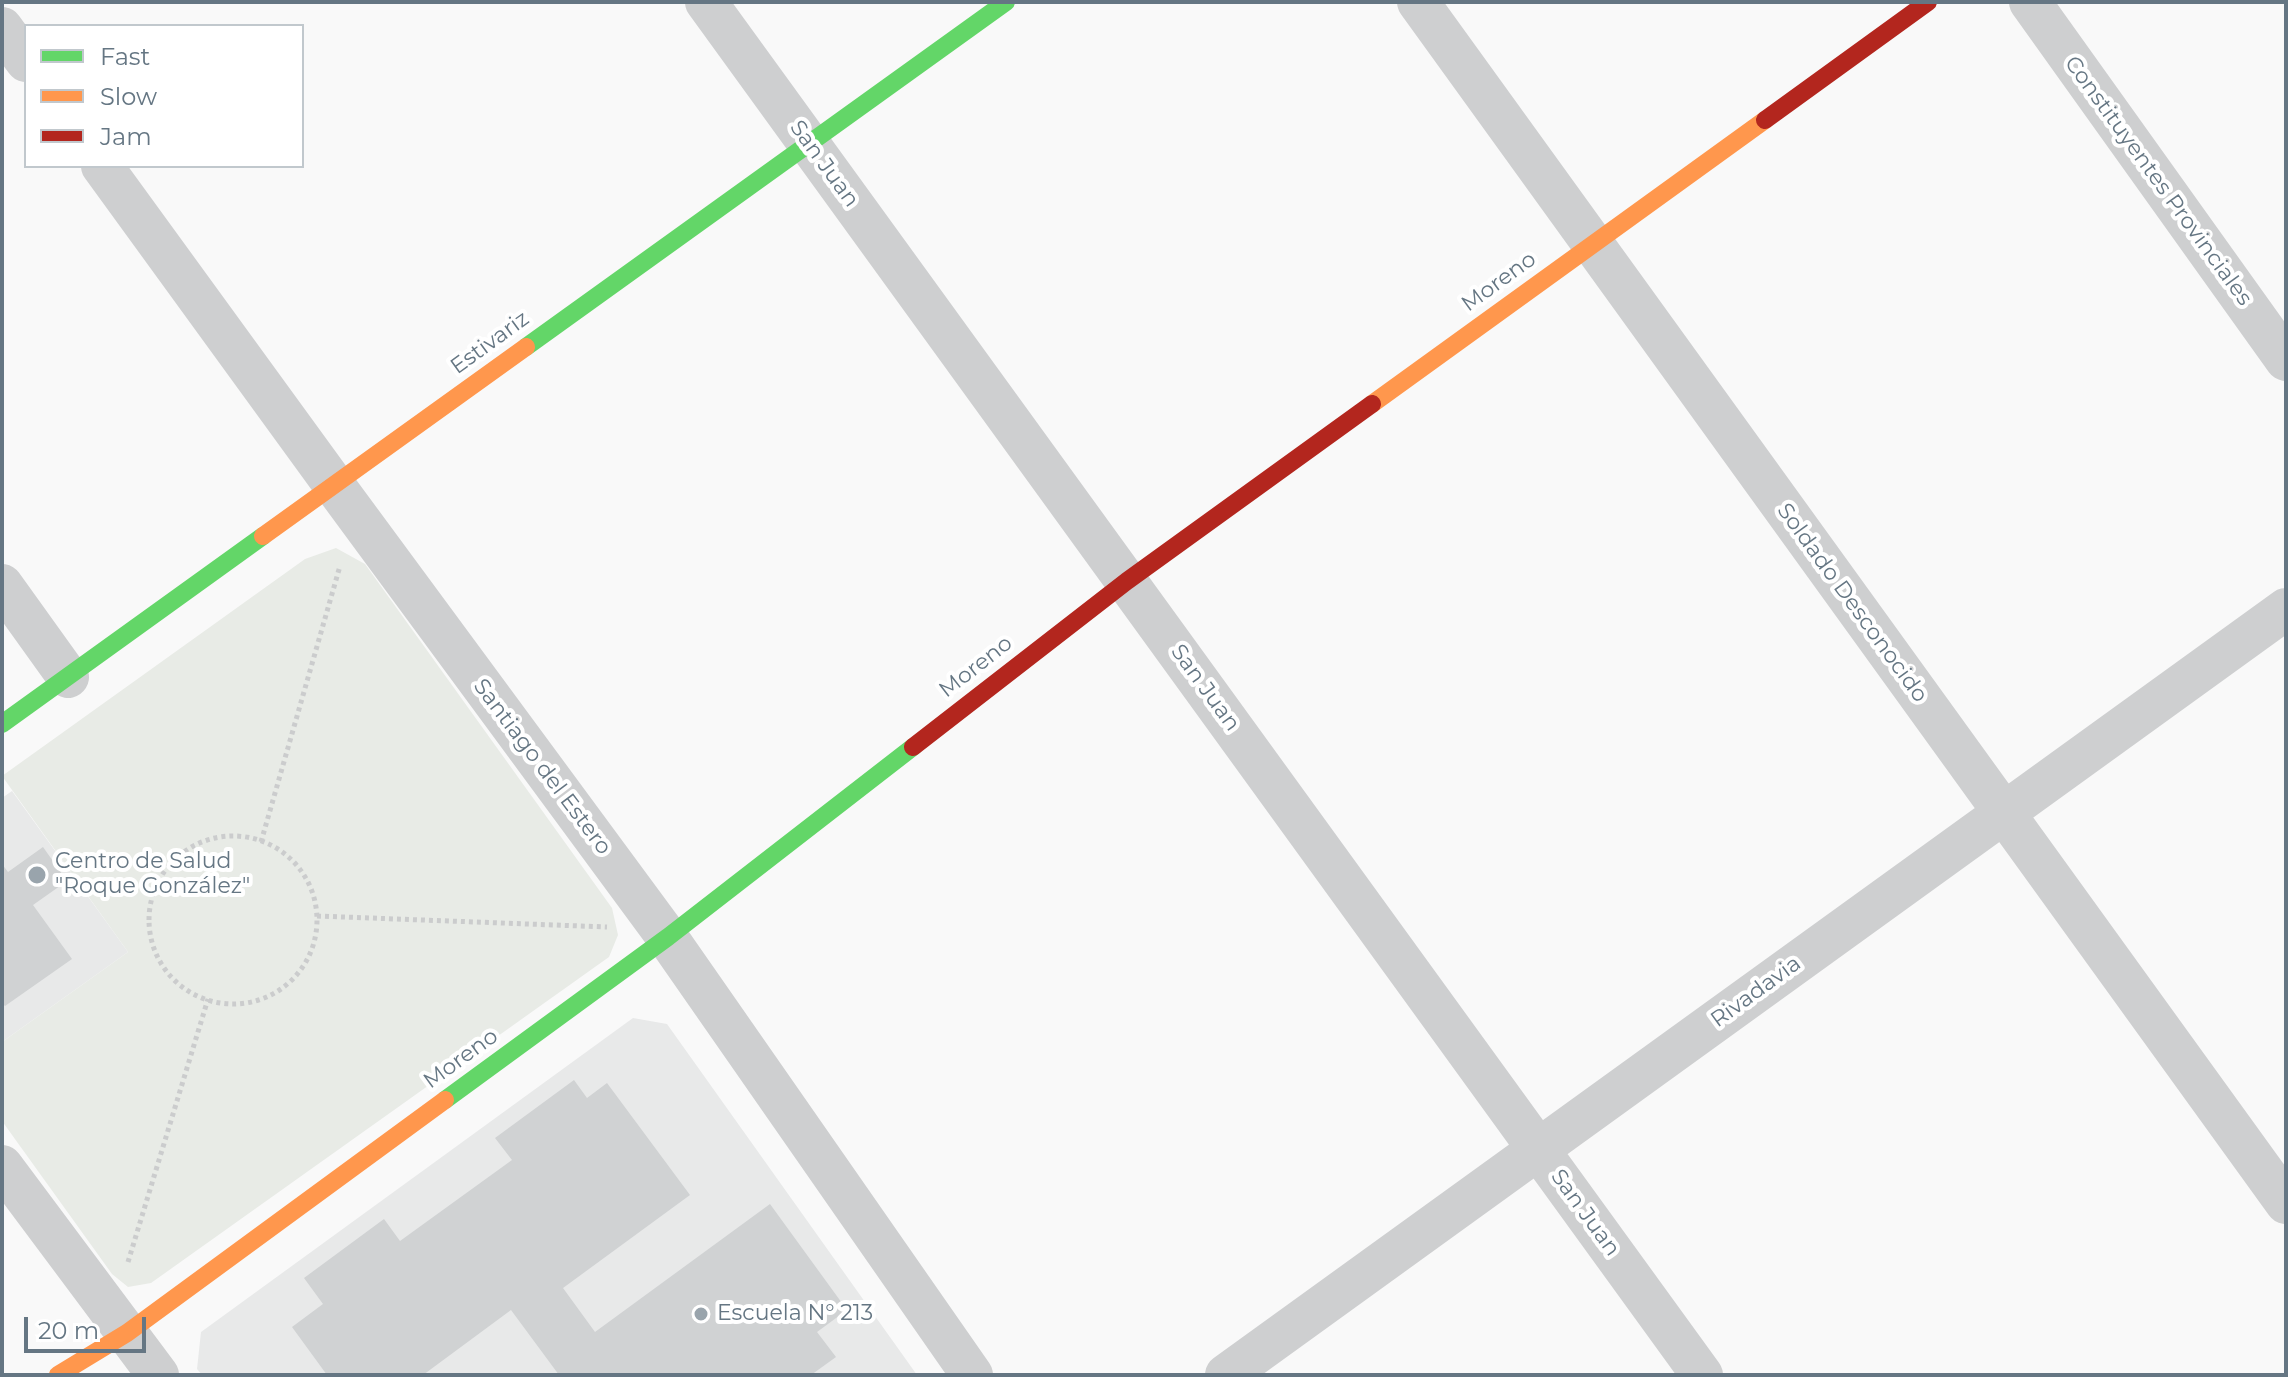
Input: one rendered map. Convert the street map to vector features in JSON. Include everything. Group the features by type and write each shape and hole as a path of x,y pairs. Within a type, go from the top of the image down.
{"street":[{"name":"San Juan","path":"706,2 1702,1375"},
{"name":"Estivariz","path":"2,724 68,677 344,500 808,143 1006,2"},
{"name":"Soldado Desconocido","path":"1418,2 2286,1203"},
{"name":"Moreno","path":"58,1375 119,1323 665,934 1127,581 1928,2"},
{"name":"Constituyentes Provinciales","path":"2030,2 2286,360"},
{"path":"2,28 24,58"},
{"name":"Santiago del Estero","path":"103,168 665,934 972,1375"},
{"path":"2,585 68,677"},
{"name":"Rivadavia","path":"1226,1375 2286,609"},
{"path":"2,1166 158,1375"}],"path":[{"path":"261,842 344,500"},
{"path":"227,836 252,838 279,849 300,868 313,893 317,916 312,949 299,973 278,991 252,1002 225,1004 198,996 178,984 163,967 153,946 149,924 152,898 162,874 179,855 202,841 227,836"},
{"path":"317,916 665,934"},
{"path":"119,1323 208,999"}],"shaded area":[{"path":"336,548 365,564 612,908 618,935 609,957 151,1283 128,1287 112,1274 2,1121 2,1042 128,952 2,776 305,559"},
{"name":"Centro de Salud \"Roque González\"","path":"12,791 128,952 2,1042 2,798"},
{"path":"633,1018 667,1024 917,1375 202,1375 197,1369 201,1332"}],"building":[{"name":"Centro de Salud \"Roque González\"","path":"43,847 67,881 33,905 72,959 5,1006 2,1003 2,864 8,872"},
{"path":"574,1080 587,1098 607,1083 690,1195 563,1288 595,1332 770,1204 847,1310 817,1332 836,1357 811,1375 559,1375 511,1310 423,1375 327,1375 292,1327 323,1304 304,1278 384,1219 400,1241 512,1160 495,1138"}],"traffic: fast":[{"path":"526,347 1006,2"},
{"path":"2,724 263,536"},
{"path":"445,1100 668,937 913,747"}],"traffic: slow":[{"path":"1372,404 1765,120"},
{"path":"263,536 526,347"},
{"path":"58,1375 127,1333 445,1100"}],"traffic: jam":[{"path":"1765,120 1928,2"},
{"path":"913,747 1127,581 1372,404"}],"place":[{"name":"Centro de Salud \"Roque González\"","path":"37,875"},
{"name":"Escuela N° 213","path":"701,1314"}]}
